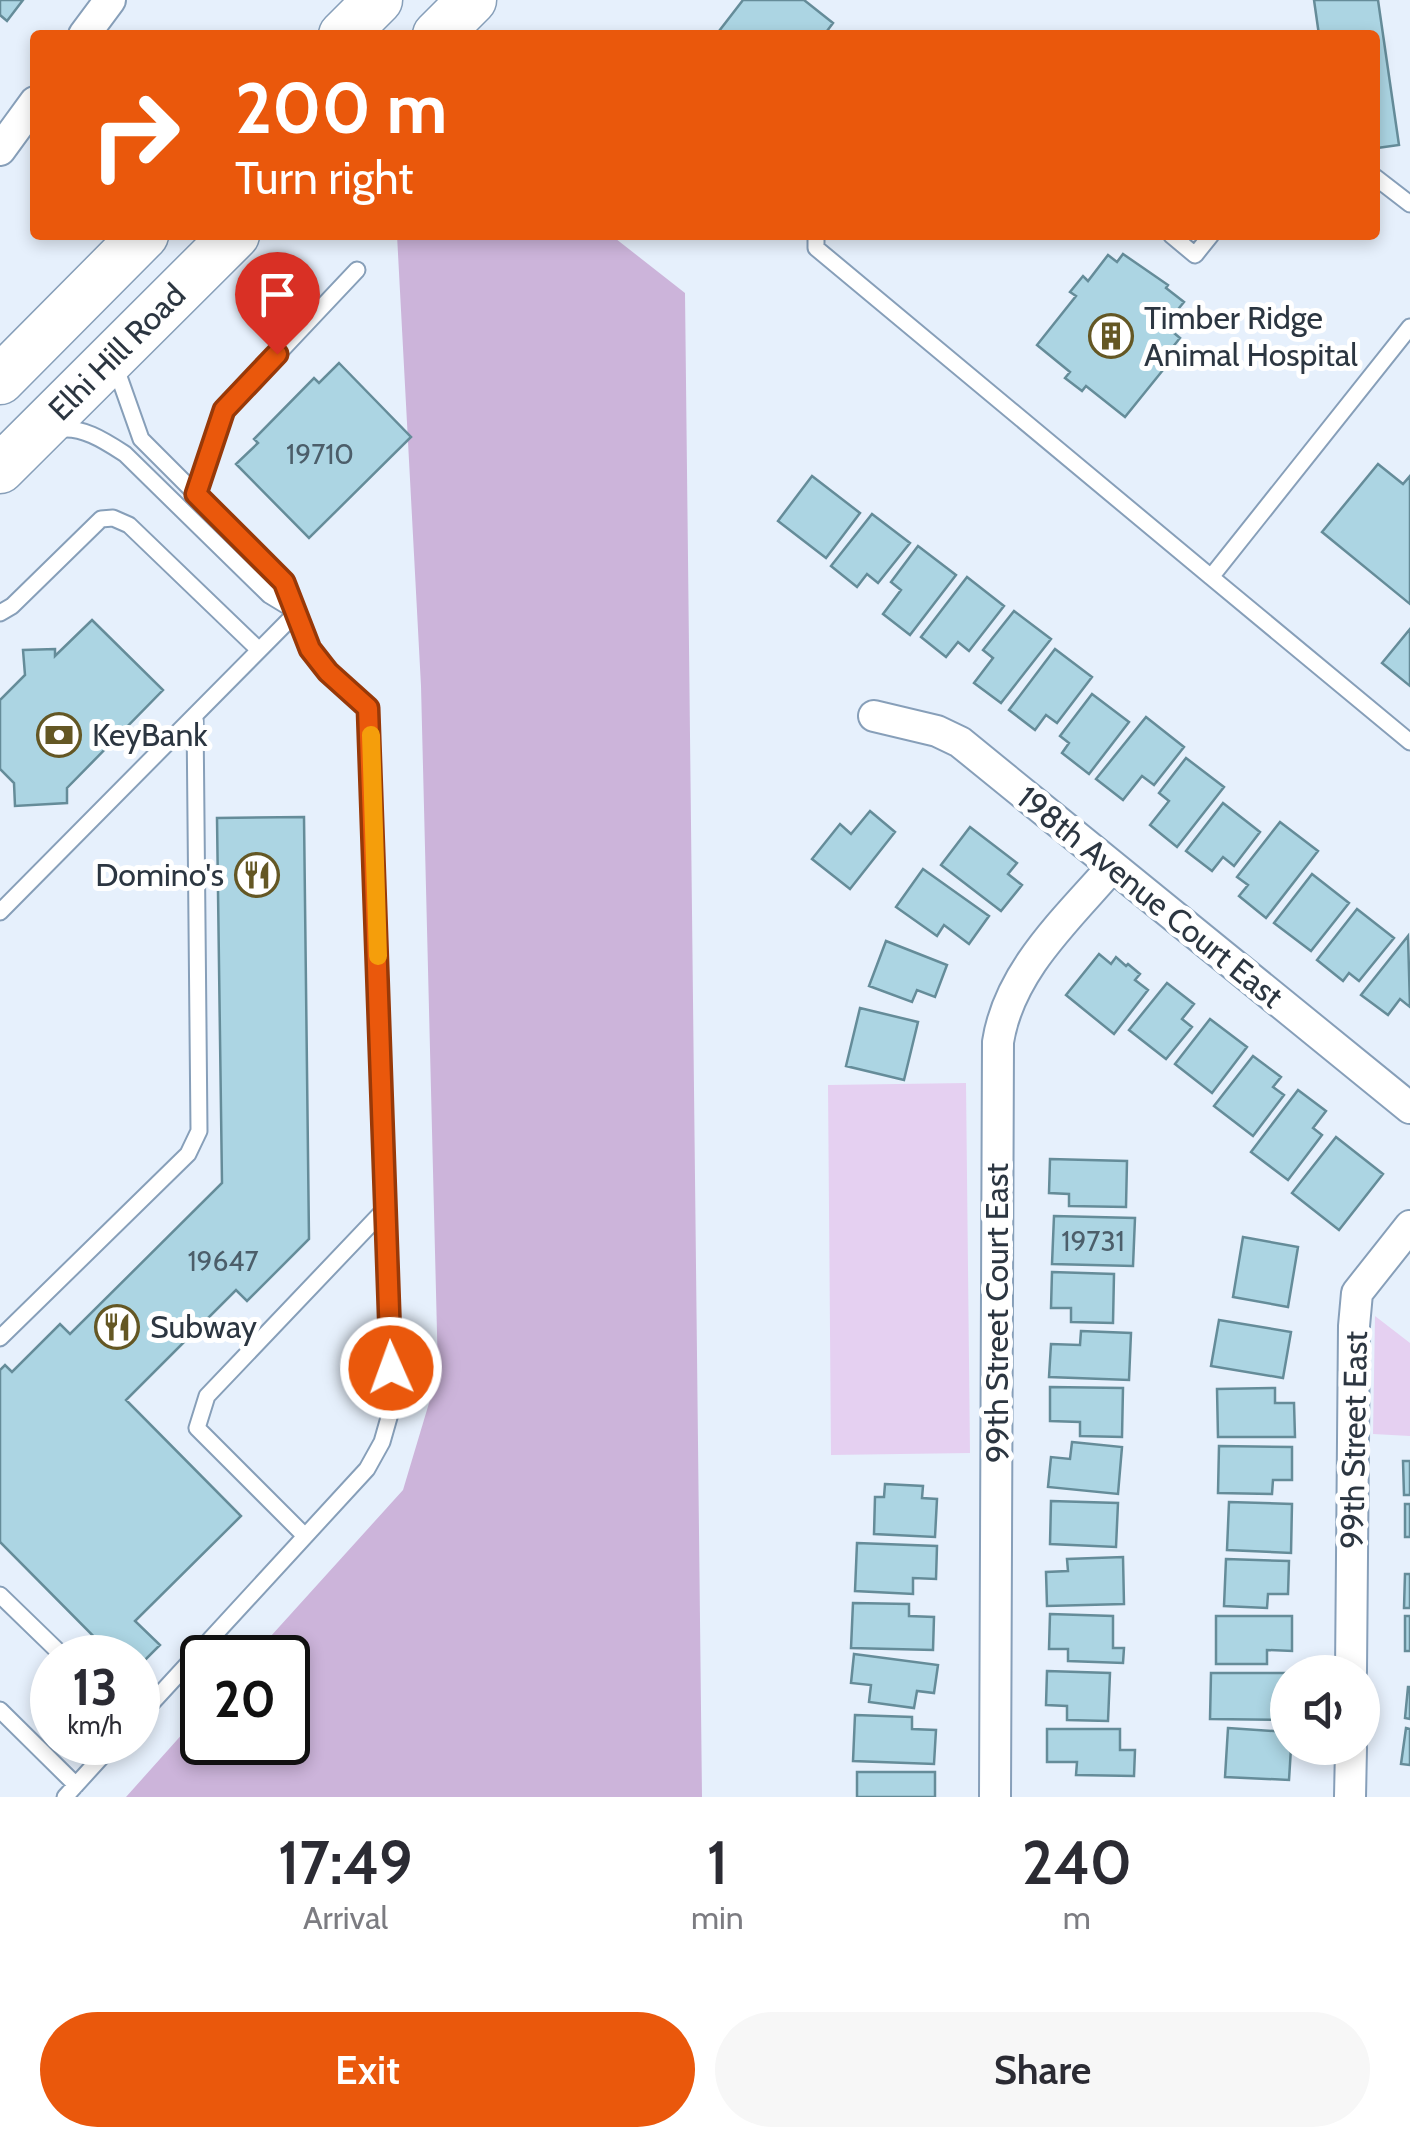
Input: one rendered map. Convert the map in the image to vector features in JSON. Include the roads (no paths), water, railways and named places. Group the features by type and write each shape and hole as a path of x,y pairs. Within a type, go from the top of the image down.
{"main road":[{"path":"349,30 378,0"},
{"path":"442,30 472,0"},
{"name":"Elhi Hill Road","path":"0,380 139,240"},
{"name":"Elhi Hill Road","path":"0,469 231,240"}],"street":[{"path":"88,30 110,0"},
{"path":"0,150 30,109"},
{"name":"198th Avenue Court East","path":"874,716 948,735 960,742 1410,1108"},
{"name":"99th Street Court East","path":"995,1797 998,1042 1002,1015 1027,968 1112,867"},
{"name":"99th Street East","path":"1351,1655 1357,1293 1410,1226"},
{"path":"1350,1797 1351,1765"}],"lane":[{"path":"1380,181 1410,204"},
{"path":"816,240 816,248 1410,742"},
{"path":"1177,240 1195,255 1208,240"},
{"path":"196,494 224,410 357,270"},
{"path":"1211,577 1410,327"},
{"path":"134,335 118,374 141,439 284,582 310,649 328,672 368,708 392,1407 382,1442 366,1469 160,1694"},
{"path":"33,436 67,428 100,438 124,454 269,595 297,612"},
{"path":"0,613 12,606 101,519 113,518 129,525 259,650"},
{"path":"0,912 297,612"},
{"path":"0,1338 188,1154 198,1131 194,715"},
{"path":"0,884 14,898"},
{"path":"305,1536 198,1428 206,1396 386,1208"},
{"path":"0,1595 41,1635"},
{"path":"0,1710 71,1791 94,1765"}],"place":[{"name":"Timber Ridge Animal Hospital","path":"1111,336"},
{"name":"KeyBank","path":"59,735"},
{"name":"Domino's","path":"257,875"},
{"name":"Subway","path":"117,1327"}]}
